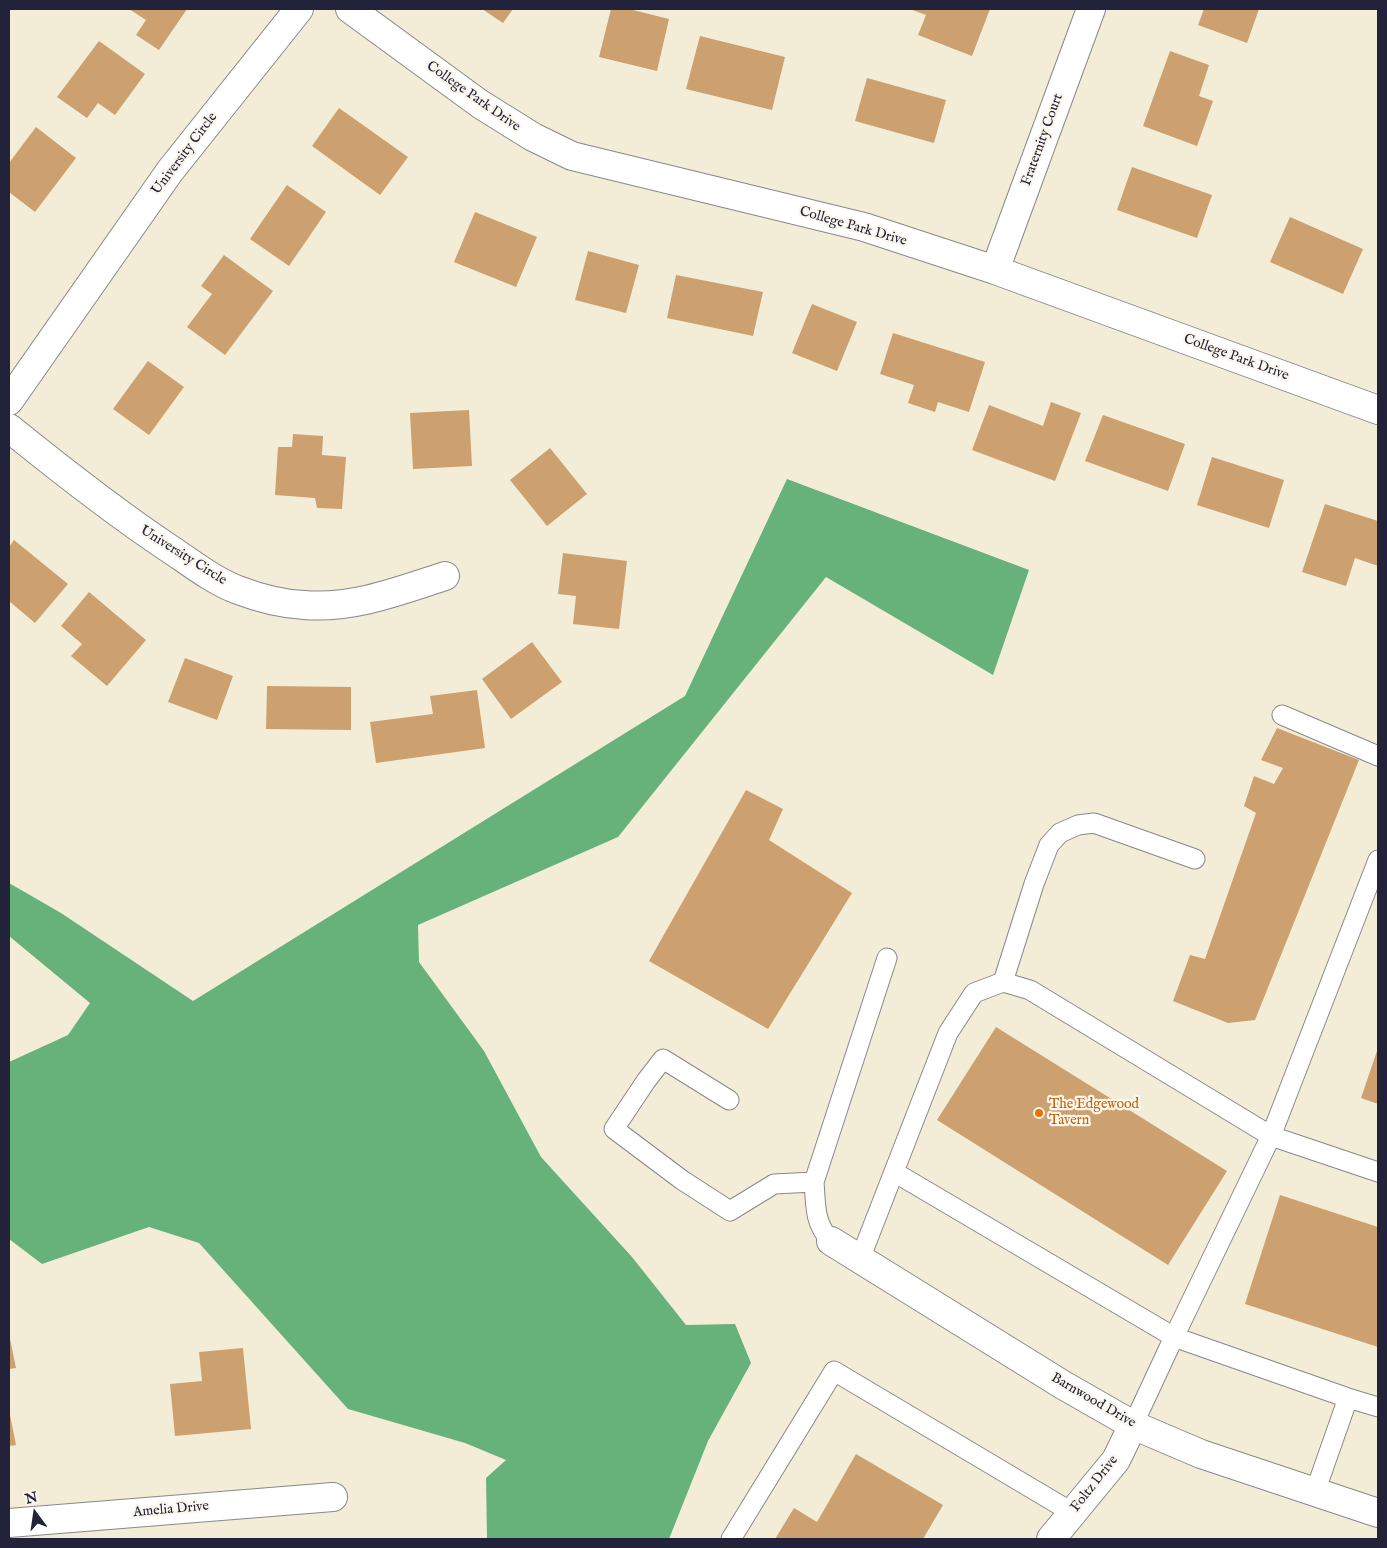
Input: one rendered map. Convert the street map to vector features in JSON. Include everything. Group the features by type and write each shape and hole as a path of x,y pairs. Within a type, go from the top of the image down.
{"street":[{"name":"University Circle","path":"9,401 170,171 299,9"},
{"name":"College Park Drive","path":"350,9 480,104 533,137 572,156 864,227 995,270 1378,410"},
{"name":"Fraternity Court","path":"995,270 1091,9"},
{"name":"University Circle","path":"9,428 60,470 139,528 203,571 236,589 271,600 304,605 336,605 374,599 445,576"},
{"name":"Barnwood Drive","path":"832,1241 1063,1385 1133,1425 1201,1454 1378,1512"},
{"name":"Foltz Drive","path":"1051,1539 1116,1460 1133,1425"},
{"name":"Amelia Drive","path":"9,1522 333,1497"}],"lane":[{"path":"1282,715 1378,756"},
{"path":"1003,982 1034,884 1049,844 1060,833 1078,825 1094,823 1195,859"},
{"path":"1133,1425 1271,1136 1378,860"},
{"path":"832,1241 822,1232 817,1215 814,1182 887,958"},
{"path":"860,1259 948,1033 974,993 1003,982 1030,990 1271,1136 1378,1172"},
{"path":"729,1100 663,1059 614,1129 682,1180 730,1211 774,1184 814,1182"},
{"path":"894,1172 1174,1337 1378,1407"},
{"path":"731,1539 834,1371 1072,1513"},
{"path":"1314,1492 1348,1398"}],"green space":[{"path":"787,479 1029,570 993,675 826,577 618,837 418,925 419,962 484,1051 541,1157 632,1257 686,1325 735,1324 751,1363 708,1441 669,1539 487,1539 486,1478 506,1460 465,1443 348,1409 199,1243 149,1227 42,1264 9,1239 9,1062 68,1035 90,1003 9,936 9,883 61,913 193,1001 685,696"}],"building":[{"path":"129,9 187,9 159,50 136,35 146,20"},
{"path":"482,9 513,9 503,23"},
{"path":"611,9 629,9 669,19 657,71 599,57"},
{"path":"910,9 990,9 972,56 918,35 926,15"},
{"path":"1204,9 1259,9 1247,43 1198,25"},
{"path":"700,36 785,57 772,110 686,89"},
{"path":"99,41 145,74 115,115 98,103 87,118 57,97"},
{"path":"1170,51 1209,65 1199,96 1213,101 1197,146 1143,126"},
{"path":"867,78 946,100 934,143 855,121"},
{"path":"339,108 408,157 380,195 312,146"},
{"path":"36,127 76,158 35,212 9,192 9,163"},
{"path":"1132,167 1212,195 1197,238 1117,210"},
{"path":"287,185 326,212 289,266 250,239"},
{"path":"475,212 537,237 516,287 454,262"},
{"path":"1290,217 1363,249 1343,294 1270,262"},
{"path":"588,251 639,265 626,313 575,300"},
{"path":"224,255 273,291 225,355 187,327 212,294 201,286"},
{"path":"676,275 763,292 753,336 667,318"},
{"path":"812,304 857,322 837,371 792,353"},
{"path":"893,333 985,362 969,412 938,402 935,412 908,403 914,385 880,374"},
{"path":"148,361 184,387 149,435 113,409"},
{"path":"1051,402 1081,413 1055,481 972,450 989,405 1043,426"},
{"path":"469,410 472,466 413,469 410,413"},
{"path":"1103,415 1185,444 1168,491 1085,461"},
{"path":"293,434 323,436 322,455 346,457 342,509 317,508 315,498 275,495 278,447 292,447"},
{"path":"550,448 587,494 547,526 510,480"},
{"path":"1212,457 1284,480 1269,528 1197,505"},
{"path":"1325,504 1378,521 1378,566 1355,558 1346,586 1302,572"},
{"path":"14,540 68,584 35,623 9,601 9,547"},
{"path":"563,553 627,561 619,629 573,624 576,596 558,594"},
{"path":"89,592 146,640 107,686 71,656 82,644 61,626"},
{"path":"532,642 562,682 511,719 482,679"},
{"path":"185,658 233,676 217,720 168,702"},
{"path":"267,686 351,687 351,730 266,729"},
{"path":"477,690 485,748 376,763 370,722 433,714 430,696"},
{"path":"1277,728 1359,760 1255,1020 1228,1023 1173,1001 1190,955 1205,959 1256,813 1244,806 1254,776 1274,784 1283,768 1261,760"},
{"path":"746,790 783,809 769,840 852,893 768,1029 649,961"},
{"path":"996,1027 1227,1171 1168,1265 937,1120"},
{"path":"1378,1048 1378,1104 1361,1098"},
{"path":"1280,1195 1378,1227 1378,1347 1245,1304"},
{"path":"9,1334 16,1368 9,1369"},
{"path":"243,1348 251,1429 175,1436 170,1384 202,1381 199,1352"},
{"path":"9,1410 16,1445 9,1446"},
{"path":"856,1454 943,1505 923,1539 775,1539 794,1508 817,1522"}],"place":[{"name":"The Edgewood Tavern","path":"1039,1113"}]}
